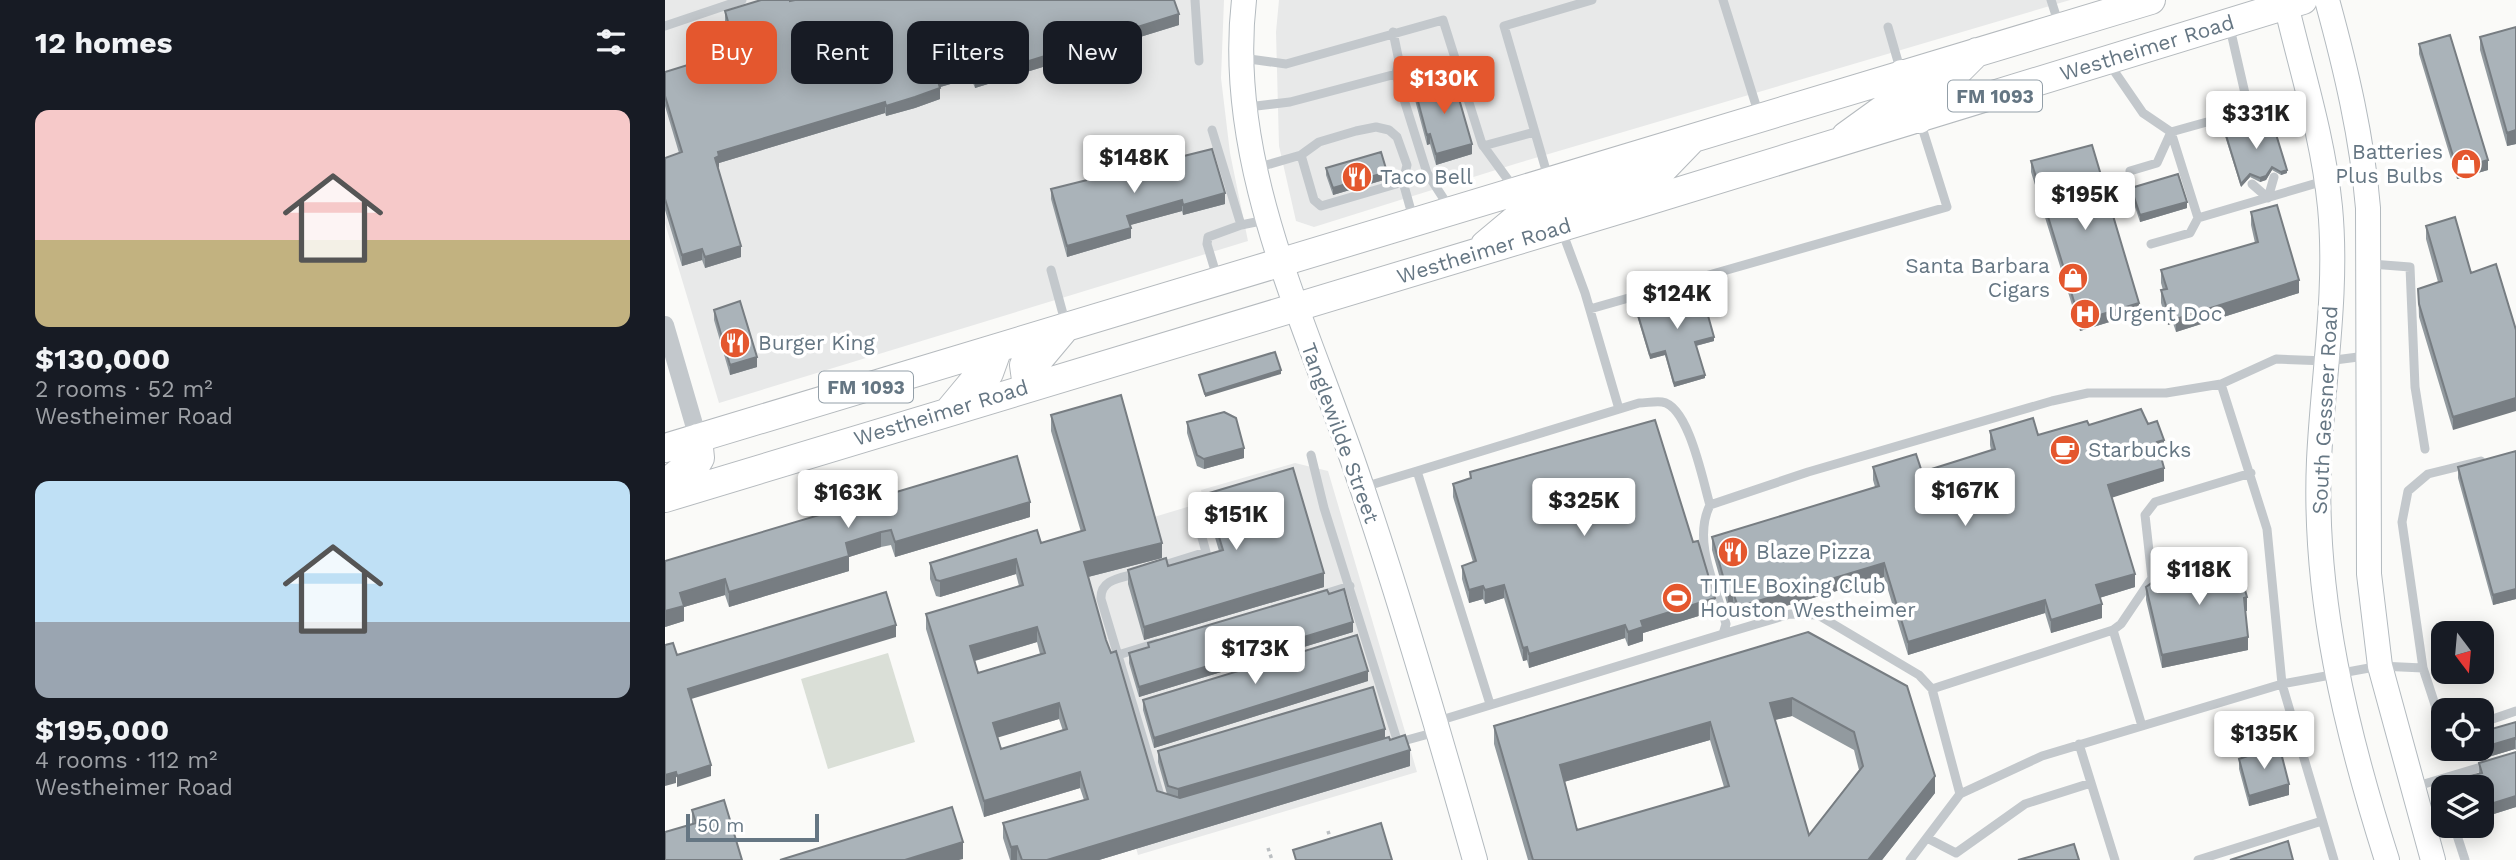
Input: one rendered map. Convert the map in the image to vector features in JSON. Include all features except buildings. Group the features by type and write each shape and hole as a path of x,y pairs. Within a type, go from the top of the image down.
{"main road":[{"name":"Tanglewilde Street","path":"1244,0 1240,58 1246,108 1268,219 1296,307 1362,488 1437,726 1475,860"},
{"name":"South Gessner Road","path":"2327,0 2351,91 2364,160 2370,264 2369,574 2380,666 2420,786 2433,860"},
{"name":"FM 1093","path":"665,448 1550,183 1979,50 2055,13 2138,2"},
{"name":"South Gessner Road","path":"2291,2 2326,181 2332,264 2319,462 2321,582 2355,761 2387,860"},
{"name":"Westheimer Road","path":"665,498 1833,146 2291,2"},
{"path":"1919,119 1926,93 1947,82 1979,50"},
{"path":"1833,146 1900,97 1902,74"},
{"path":"1561,227 1563,209 1574,198 1663,169 1693,138"},
{"path":"1475,254 1522,214 1545,205 1550,183"},
{"path":"1027,387 1024,365 1039,358 1066,327"},
{"path":"948,412 973,382 989,373 998,348"},
{"path":"665,484 682,470 697,463 700,458 698,438"}],"street":[{"path":"665,325 698,438"}],"lane":[{"path":"665,26 742,0"},
{"path":"1195,0 1199,61"},
{"path":"1550,183 1504,26 1592,0"},
{"path":"1723,0 1760,118"},
{"path":"1240,58 1286,64 1443,20 1483,146 1517,192"},
{"path":"2229,23 2249,111 2259,126"},
{"path":"1888,27 1902,74"},
{"path":"1393,32 1399,61 1396,74 1427,173 1451,212"},
{"path":"2108,61 2143,113 2171,132 2198,218 2190,233 2151,244"},
{"path":"1246,108 1290,102 1396,74"},
{"path":"2171,132 2309,93"},
{"path":"2237,132 2249,111"},
{"path":"1590,309 1947,207 1919,119"},
{"path":"1257,168 1301,155 1319,142 1376,127 1397,136 1406,165 1403,182 1415,223"},
{"path":"1212,130 1241,225"},
{"path":"1483,146 1535,132"},
{"path":"2130,171 2157,163 2171,132"},
{"path":"1301,155 1314,200 1321,206 1403,182"},
{"path":"2267,198 2274,177"},
{"path":"2198,218 2326,181"},
{"path":"2252,184 2267,198"},
{"path":"1219,283 1206,241 1212,233 1268,219"},
{"path":"1561,227 1590,309 1619,409"},
{"path":"2370,264 2410,267 2415,387 2425,449"},
{"path":"1051,270 1066,327"},
{"path":"1710,505 1808,472 2052,401 2088,393 2166,393 2221,384 2276,359 2327,360 2369,356"},
{"path":"2221,384 2267,529 2282,684 2334,860"},
{"path":"1362,488 1639,403 1664,402 1676,411 1687,428 1710,505 1703,519 1702,535 1726,624 1723,634"},
{"path":"1311,455 1324,509 1398,743"},
{"path":"2433,698 2423,668 2402,522 2408,491 2428,474 2491,459"},
{"path":"1417,471 1490,704"},
{"path":"1932,689 2113,630 2121,624 2152,578 2145,515 2155,502 2251,473"},
{"path":"1168,807 1162,802 1101,590 1106,583 1206,552 1195,512"},
{"path":"1311,598 1350,586"},
{"path":"1385,746 1490,704 1790,614 1818,615 1919,675 1932,689 1960,794"},
{"path":"2113,630 2142,726"},
{"path":"1353,640 1365,636"},
{"path":"1118,655 1170,640"},
{"path":"1910,860 1960,794 2042,755 2282,684 2380,666 2423,668"},
{"path":"1369,691 1382,687"},
{"path":"1133,706 1146,702"},
{"path":"2494,719 2516,711"},
{"path":"2079,744 2115,860"},
{"path":"1149,757 1161,753"},
{"path":"2465,775 2503,760"},
{"path":"1927,838 1956,853 2025,804 2091,783"},
{"path":"2420,786 2431,785"},
{"path":"2198,860 2322,821"},
{"path":"2459,838 2465,860"}],"path":[{"path":"1328,831 1333,850"},
{"path":"1268,848 1272,860"}],"shaded area":[{"path":"665,0 1224,0 1221,78 1230,153 1248,241 719,403 665,223"},
{"path":"1279,0 2070,0 1515,164 1314,227 1296,221 1279,146 1276,32"},
{"path":"1295,463 1328,471 1417,772 1138,855 1054,547 1204,502 1201,490"},
{"path":"888,653 915,742 828,769 801,679"}],"place":[{"name":"Batteries Plus Bulbs","path":"2466,164"},
{"name":"Taco Bell","path":"1357,177"},
{"name":"Santa Barbara Cigars","path":"2073,278"},
{"name":"Urgent Doc","path":"2085,314"},
{"name":"Burger King","path":"735,343"},
{"name":"Starbucks","path":"2065,450"},
{"name":"Blaze Pizza","path":"1733,552"},
{"name":"TITLE Boxing Club Houston Westheimer","path":"1677,598"}]}
